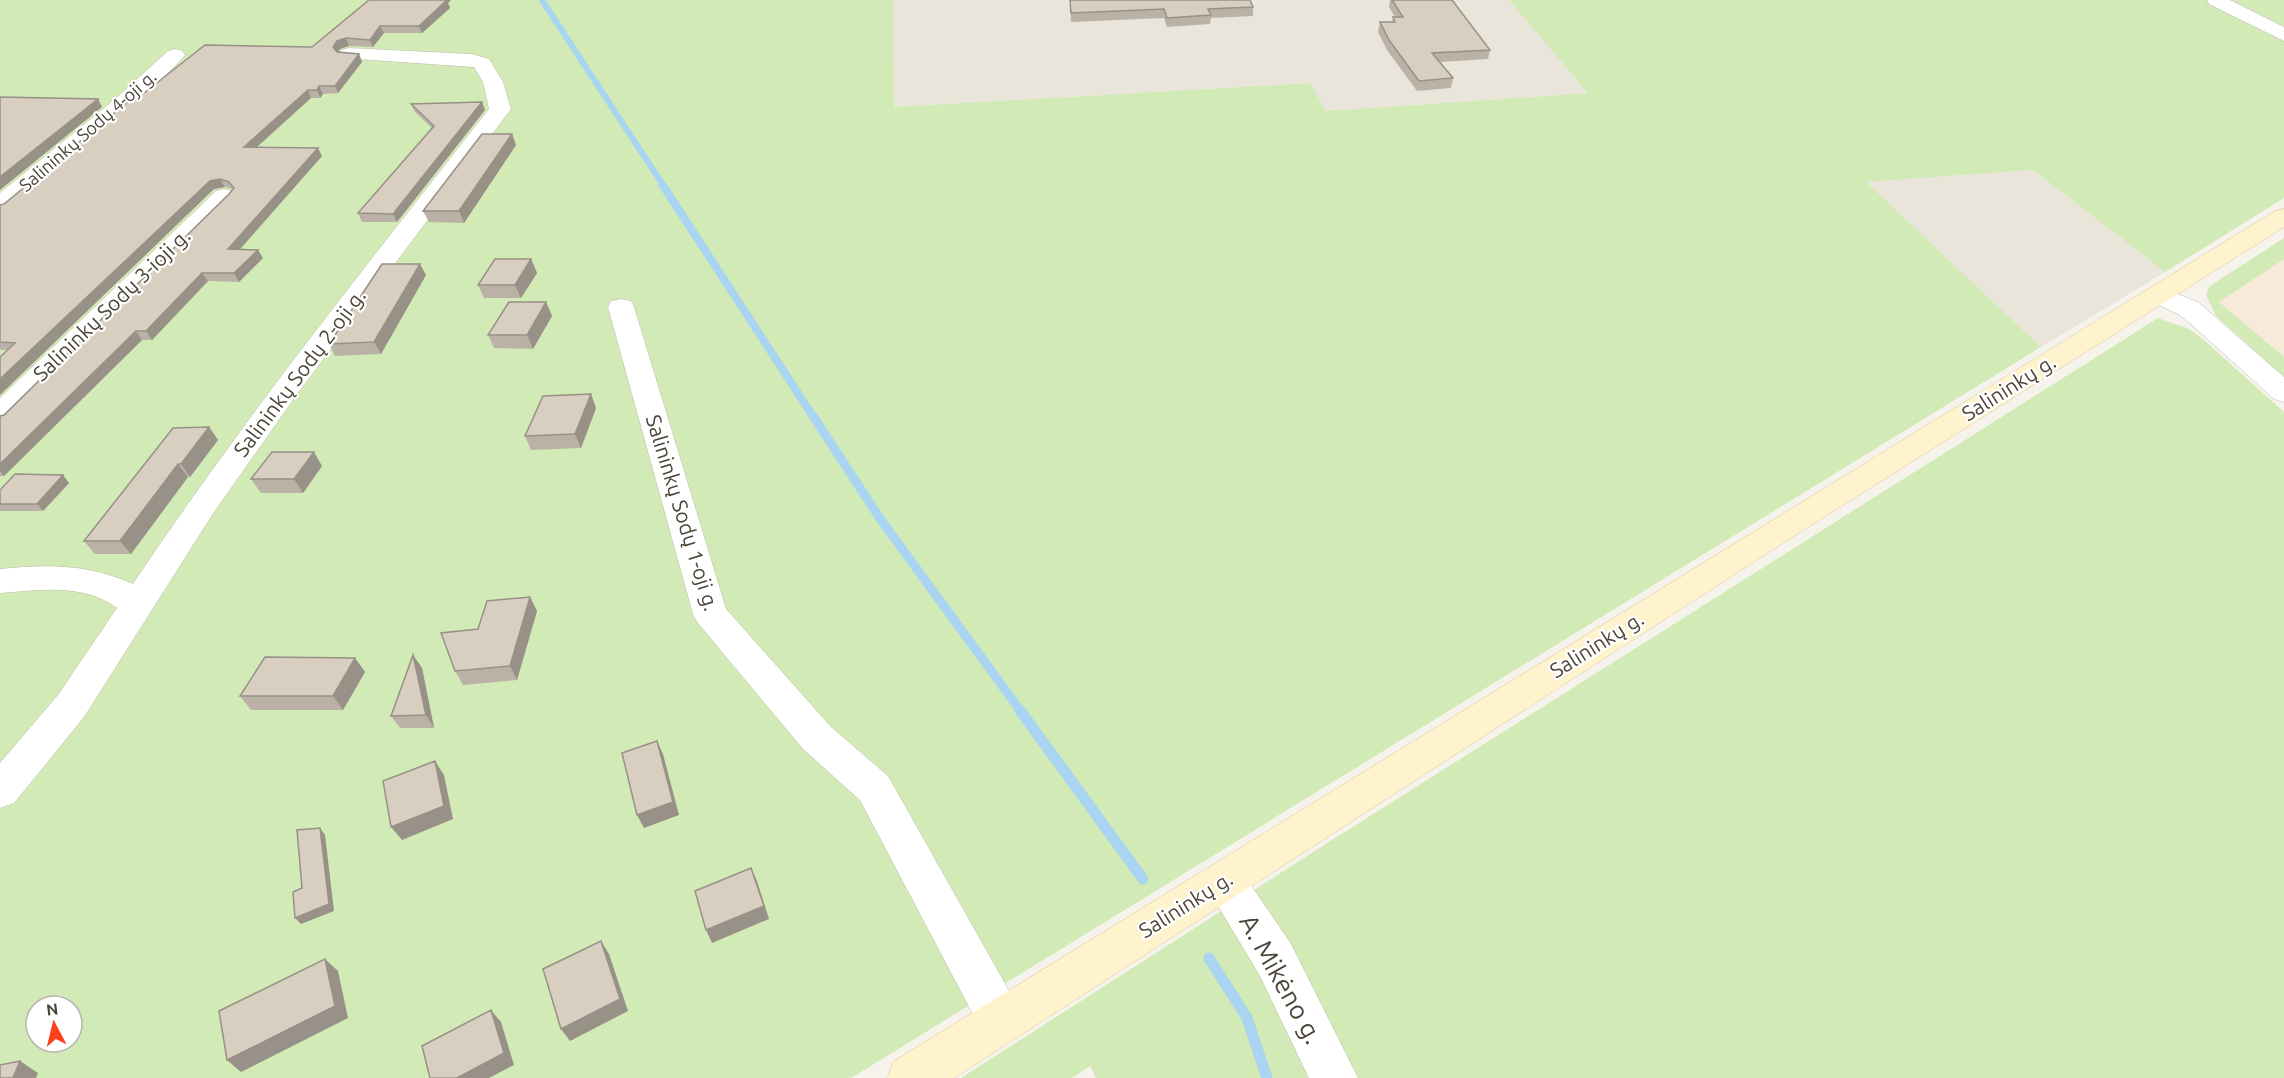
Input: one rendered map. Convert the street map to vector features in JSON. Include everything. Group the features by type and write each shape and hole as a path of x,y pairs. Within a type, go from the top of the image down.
{"main road":[{"name":"Salininkų g.","path":"911,1078 1760,542 2284,216"}],"street":[{"path":"2216,0 2284,35"},
{"name":"Salininkų Sodų 2-oji g.","path":"0,791 71,706 207,498 287,388 500,109 493,82 482,63 471,60 349,54"},
{"name":"Salininkų Sodų 4-oji g.","path":"0,205 122,105 175,55"},
{"name":"Salininkų Sodų 3-ioji g.","path":"0,415 224,196"},
{"path":"2159,295 2188,308 2284,393"},
{"name":"Salininkų Sodų 1-oji g.","path":"621,307 710,614 817,738 874,788 1001,1022"},
{"path":"0,581 50,578 82,580 123,592 138,605"},
{"name":"A. Mikėno g.","path":"1224,881 1275,959 1334,1078"}],"shaded area":[{"path":"893,0 1509,0 1589,93 1326,111 1309,83 893,107"},
{"path":"2033,170 2165,272 2041,347 1865,182"},
{"path":"2284,259 2284,357 2219,302"}],"green space":[{"path":"0,0 893,0 894,107 1310,83 1326,111 1588,93 1509,0 2284,0 2284,198 2165,272 2033,170 1866,182 2041,347 851,1078 0,1078"},
{"path":"2284,238 2284,259 2219,302 2284,357 2284,377 2216,316 2206,295 2210,286"},
{"path":"2158,318 2189,329 2284,412 2284,1078 1096,1078 1090,1066 1072,1078 961,1078 1329,842"}],"building":[{"path":"369,0 447,0 419,26 380,26 370,40 346,38 337,41 333,47 337,52 359,54 335,86 319,86 317,90 308,90 244,147 318,148 228,249 258,250 234,273 202,273 146,331 136,331 0,464 0,416 4,415 234,188 229,182 220,179 210,181 0,379 0,357 15,343 0,342 0,205 131,99 135,100 205,45 312,47"},
{"path":"1070,0 1250,0 1253,7 1208,9 1211,15 1167,18 1164,9 1071,13"},
{"path":"1392,0 1452,0 1490,50 1432,53 1453,78 1419,81 1389,40 1380,22 1395,22 1393,17 1403,17"},
{"path":"0,97 98,99 0,177"},
{"path":"482,102 393,214 358,213 434,126 411,104"},
{"path":"482,134 512,134 459,211 423,211"},
{"path":"495,259 531,259 515,285 478,285"},
{"path":"382,264 420,264 374,342 329,344"},
{"path":"509,302 546,302 527,335 488,335"},
{"path":"591,394 575,434 525,436 543,396"},
{"path":"209,427 120,541 84,541 173,428"},
{"path":"272,452 314,452 294,479 251,479"},
{"path":"15,474 63,475 37,504 0,504 0,490"},
{"path":"530,597 510,666 455,671 441,633 478,629 487,601"},
{"path":"413,655 426,715 391,716"},
{"path":"265,657 355,658 333,696 240,696"},
{"path":"657,741 673,802 637,815 622,753"},
{"path":"435,761 444,806 391,827 383,781"},
{"path":"320,828 329,904 295,918 293,892 302,888 297,830"},
{"path":"751,868 764,906 706,930 695,891"},
{"path":"601,941 620,999 561,1029 543,969"},
{"path":"325,959 335,1006 227,1060 219,1011"},
{"path":"491,1010 504,1053 457,1078 430,1078 422,1046"},
{"path":"20,1061 13,1078 0,1078 0,1065"}],"waterway":[{"path":"542,0 663,185"},
{"path":"662,184 814,418"},
{"path":"813,416 881,520 1020,710"},
{"path":"1019,709 1143,879"},
{"path":"1209,958 1247,1018 1267,1078"}]}
